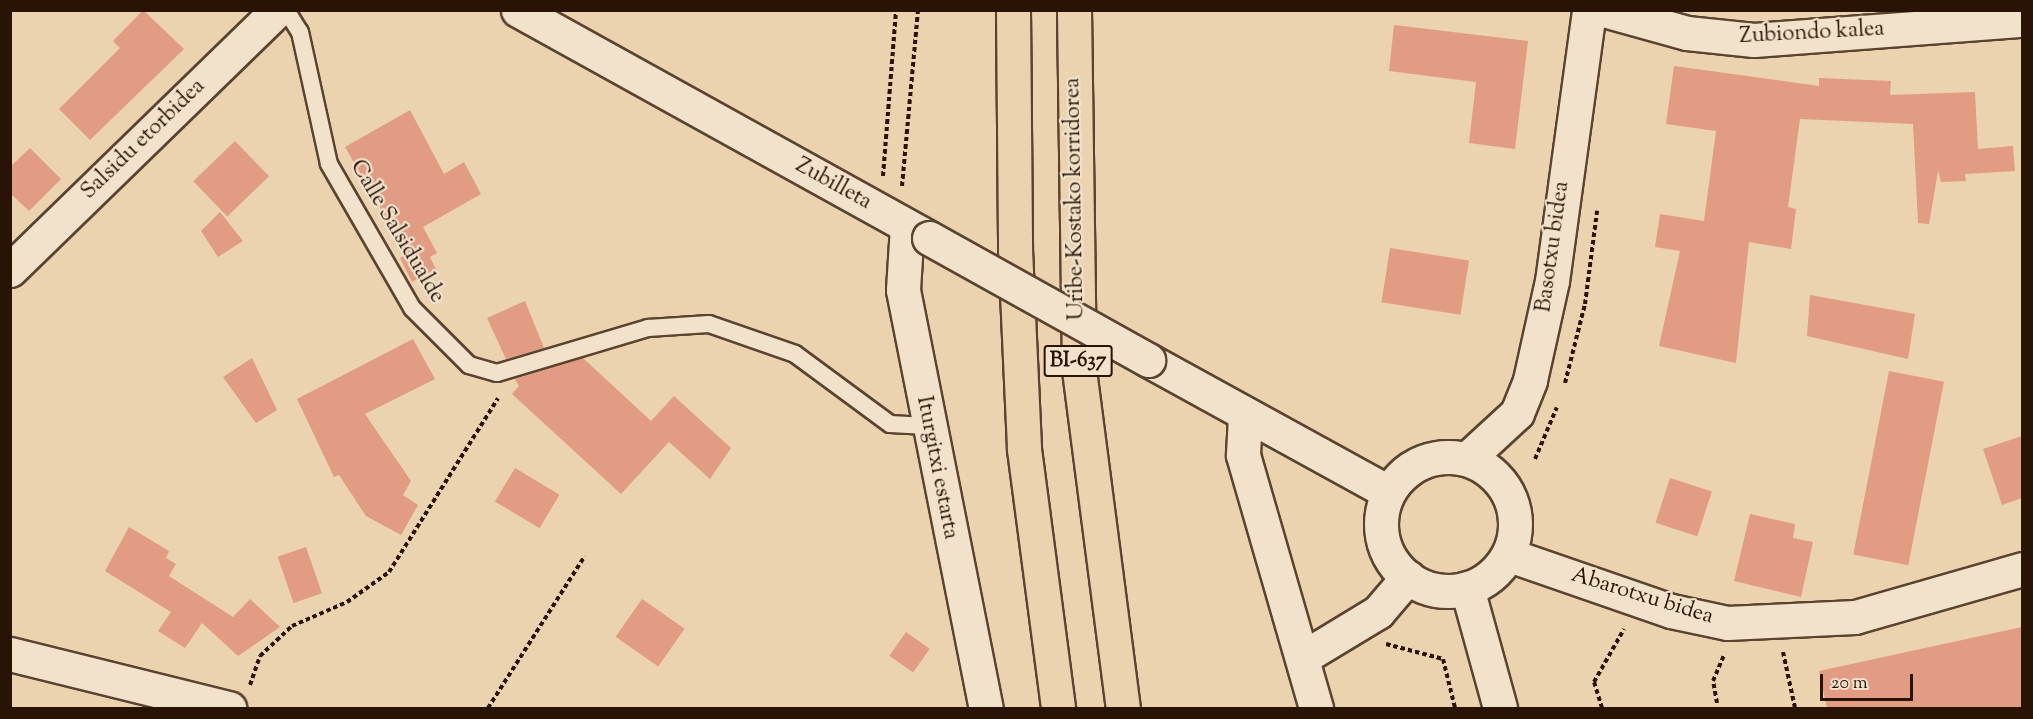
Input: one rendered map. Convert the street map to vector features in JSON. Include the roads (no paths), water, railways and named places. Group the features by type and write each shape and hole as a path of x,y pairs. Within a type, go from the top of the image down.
{"highway":[{"name":"BI-637","path":"1013,10 1015,249 1024,449 1058,708"},
{"name":"Uribe-Kostako korridorea","path":"1074,10 1079,370 1108,621 1123,708"}],"street":[{"name":"Salsidu etorbidea","path":"10,270 277,10"},
{"name":"Zubilleta","path":"518,10 1245,415"},
{"name":"Basotxu bidea","path":"1467,459 1517,413 1530,380 1552,281 1589,10"},
{"name":"Zubiondo kalea","path":"1604,10 1687,33 1754,40 2022,20"},
{"name":"Iturgitxi estarta","path":"918,232 903,290 927,426 986,708"},
{"path":"1316,708 1243,455 1245,415 1388,492"},
{"path":"1467,459 1485,467 1511,497 1515,536 1509,555 1496,572 1467,588 1437,591 1408,578 1388,554 1381,534 1388,492 1422,462 1467,459"},
{"name":"Abarotxu bidea","path":"1509,555 1671,611 1727,623 1855,617 2022,569"},
{"path":"1302,658 1378,612 1408,578"},
{"path":"1467,588 1500,708"},
{"path":"10,654 237,700"}],"lane":[{"name":"Calle Salsidualde","path":"286,10 300,32 329,164 412,308 469,365 497,373 523,367 593,340 648,327 709,324 795,354 890,424 927,426"}]}
